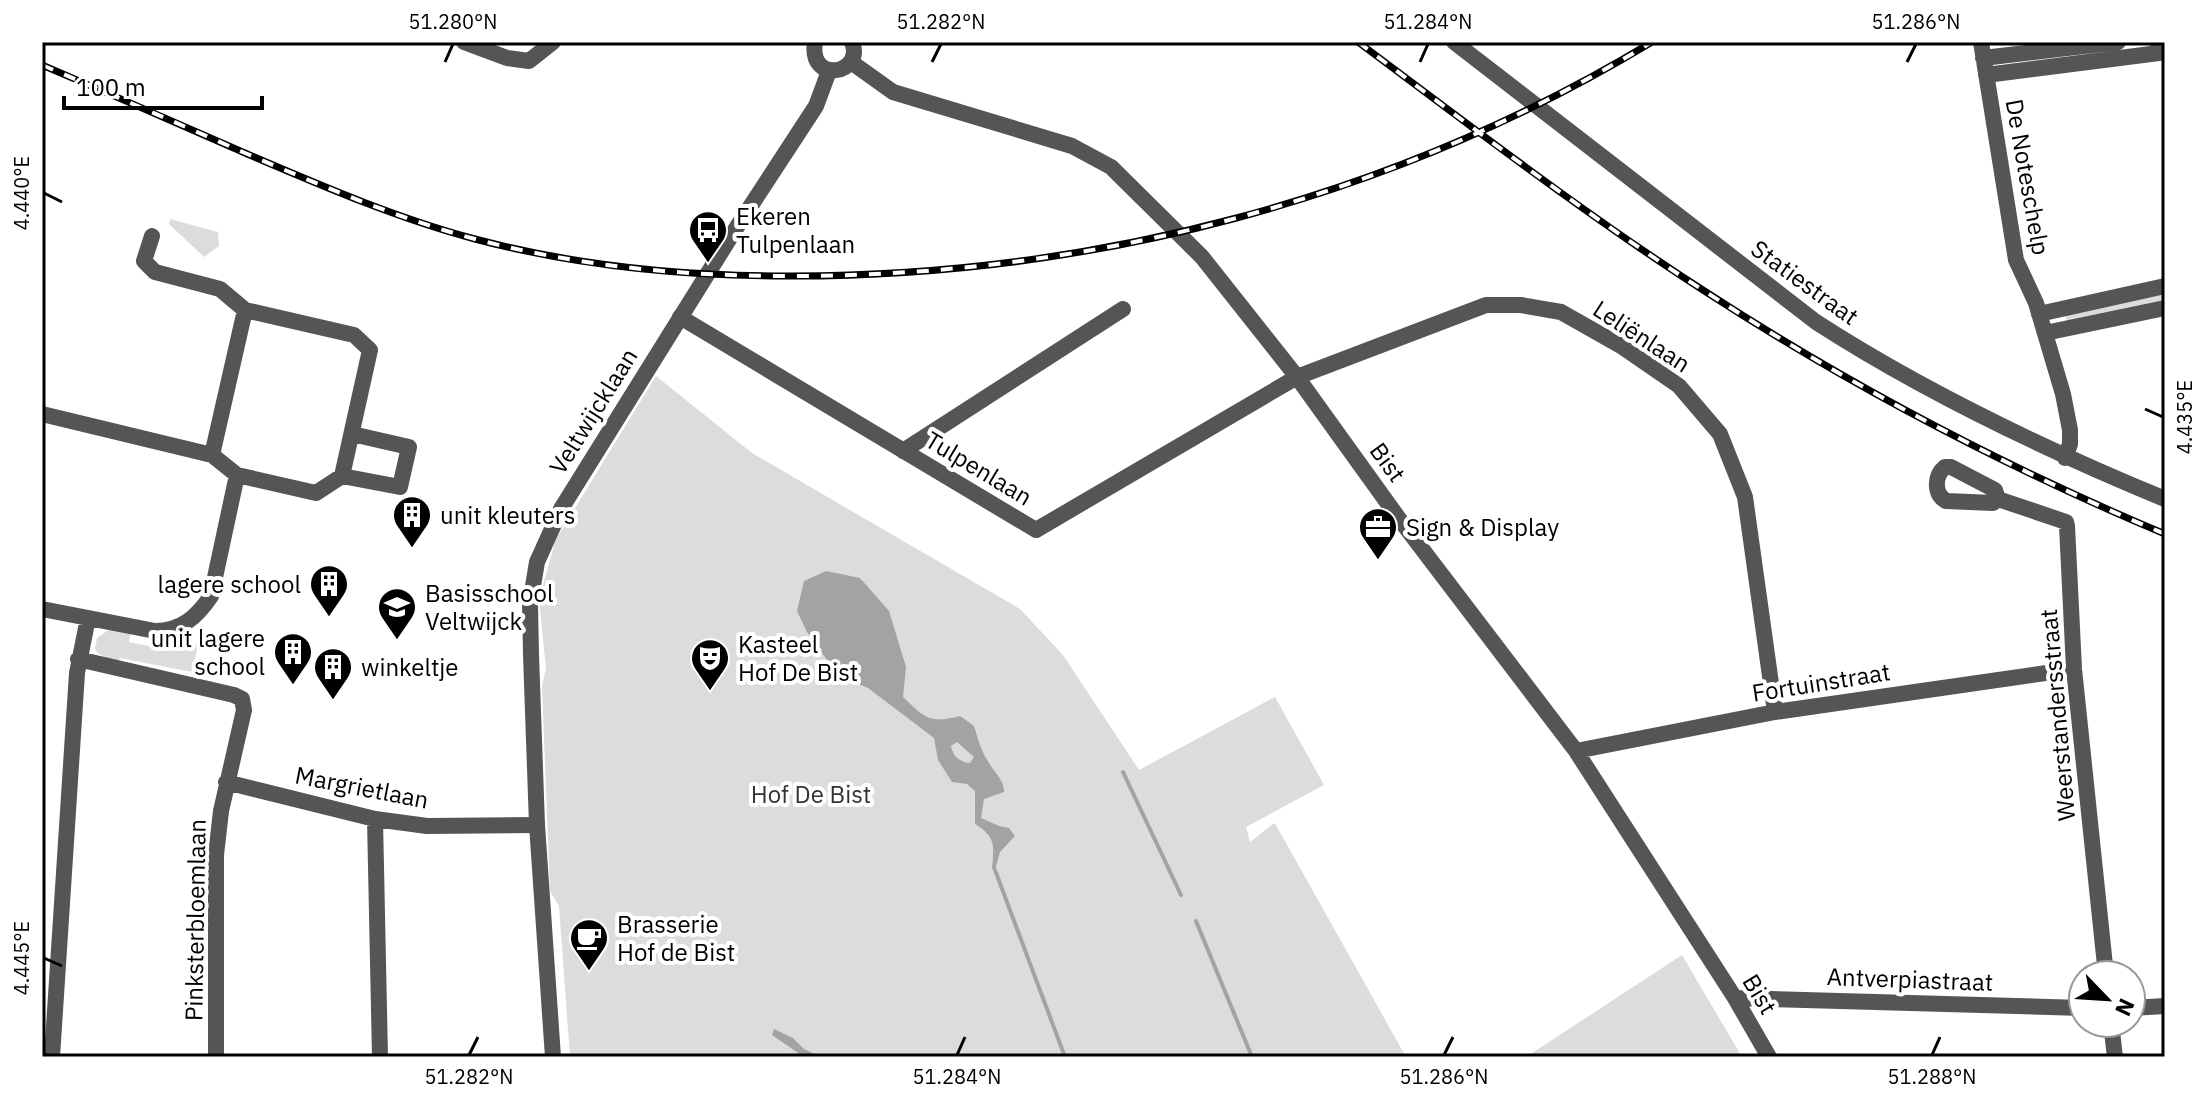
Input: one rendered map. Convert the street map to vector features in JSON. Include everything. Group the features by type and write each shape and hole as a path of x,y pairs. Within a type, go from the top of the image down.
{"street":[{"path":"464,42 507,58 529,61 553,42"},
{"path":"815,42 813,53 818,64 829,71 842,70 851,62 852,42"},
{"name":"Statiestraat","path":"1454,42 1816,322 1968,410 2065,458 2165,499"},
{"path":"1982,50 2118,42"},
{"path":"1986,75 2159,53 2158,42"},
{"name":"De Noteschelp","path":"1982,50 2016,260 2039,314 2063,394 2070,430 2070,444 2065,458"},
{"name":"Bist","path":"851,62 893,92 1072,146 1111,167 1202,257 1297,377 1397,516 1576,751 1735,998 1769,1057"},
{"name":"Veltwijcklaan","path":"553,1057 537,825 530,604 537,562 561,509 816,106 829,71"},
{"path":"42,414 212,455 237,475 316,493 342,476 370,350 354,335 245,310 220,289 155,272 144,261 152,236"},
{"path":"2039,314 2165,286"},
{"name":"Leliënlaan","path":"1297,377 1486,305 1521,305 1561,312 1621,346 1679,386 1720,434 1745,497 1775,712"},
{"path":"2045,333 2165,308"},
{"path":"903,451 1123,309"},
{"path":"212,455 245,310"},
{"name":"Tulpenlaan","path":"680,317 1036,530 1297,377"},
{"path":"342,476 400,487 409,447 352,434"},
{"path":"42,609 155,631 173,631 201,610 211,596 237,475"},
{"name":"Weerstandersstraat","path":"1998,499 2066,522 2069,531 2074,669 2104,959"},
{"path":"52,1057 78,659 88,618"},
{"name":"Pinksterbloemlaan","path":"78,659 242,699 244,710 226,782 216,855 216,1057"},
{"name":"Fortuinstraat","path":"1576,751 1775,712 2074,669"},
{"name":"Margrietlaan","path":"226,782 375,819 427,826 537,825"},
{"path":"375,819 380,1057"},
{"name":"Antverpiastraat","path":"1735,998 2067,1008"}],"green space":[{"path":"170,219 218,232 219,246 204,257 169,224"},
{"path":"2165,293 2165,302 2067,322 2065,313"},
{"name":"Hof De Bist","path":"656,376 752,453 1020,609 1063,655 1139,770 1275,697 1324,785 1246,827 1250,842 1274,823 1276,825 1406,1057 570,1057 559,906 550,891 542,687 546,668 539,599 556,539"},
{"path":"107,631 131,631 129,642 154,647 157,636 198,645 192,672 120,658 118,664 99,654 95,649 97,638"},
{"path":"1682,955 1742,1057 1526,1057"}],"shaded area":[{"path":"826,571 860,578 889,611 906,667 903,697 928,717 941,719 960,716 974,726 984,754 1004,787 1004,792 984,799 981,818 1009,828 1015,836 1000,852 995,870 992,869 990,838 975,824 975,791 967,784 952,782 938,760 934,738 868,688 837,674 807,632 797,611 804,581","holes":["957,742 974,757 970,763 960,760 951,746"]},
{"path":"774,1029 821,1057 804,1057 772,1035"}],"waterway":[{"path":"1123,772 1181,895"},
{"path":"995,870 1065,1057"},
{"path":"1196,921 1252,1057"}],"railway":[{"path":"1358,42 1573,201 1661,263 1761,327 1873,392 1988,453 2165,534"},
{"path":"42,65 330,189 475,239 552,256 629,268 786,276 900,273 1013,262 1125,244 1236,218 1344,185 1450,145 1553,97 1652,42"}],"place":[{"name":"Ekeren Tulpenlaan","path":"708,264"},
{"name":"unit kleuters","path":"412,549"},
{"name":"Sign & Display","path":"1378,561"},
{"name":"lagere school","path":"329,618"},
{"name":"Basisschool Veltwijck","path":"397,641"},
{"name":"unit lagere school","path":"293,686"},
{"name":"Kasteel Hof De Bist","path":"710,692"},
{"name":"winkeltje","path":"333,701"},
{"name":"Brasserie Hof de Bist","path":"589,972"}]}
